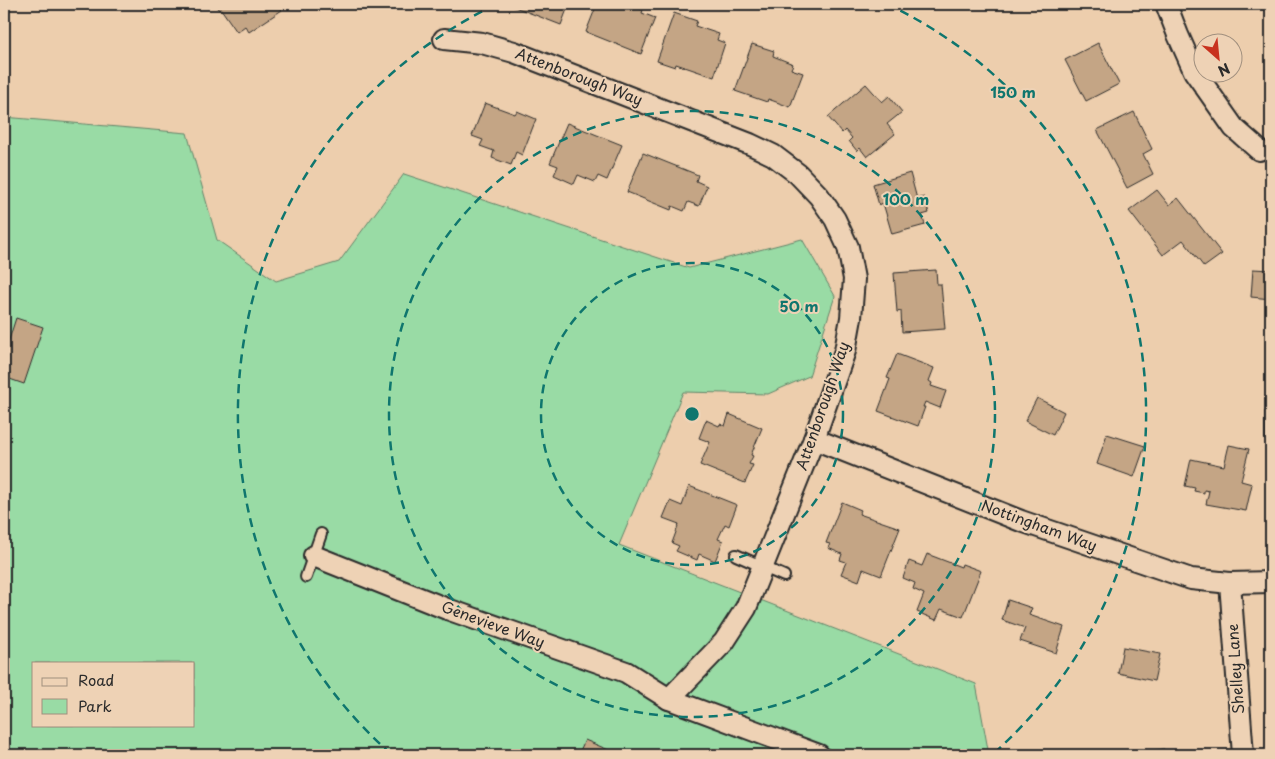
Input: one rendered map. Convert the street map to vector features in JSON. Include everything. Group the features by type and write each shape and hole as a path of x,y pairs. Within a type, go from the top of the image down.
{"street":[{"path":"1166,4 1194,71 1234,128 1259,150"},
{"name":"Attenborough Way","path":"444,39 482,43 514,52 750,144 773,155 798,174 820,196 835,219 848,247 854,279 851,318 845,351 814,439 746,608 724,642 670,699"},
{"name":"Nottingham Way","path":"814,439 1021,520 1150,566 1191,578 1230,583 1271,582"},
{"name":"Genevieve Way","path":"314,556 447,609 626,672 670,699 819,755"},
{"name":"Shelley Lane","path":"1230,583 1243,755"}],"lane":[{"path":"306,577 321,534"},
{"path":"736,555 784,576"}],"green space":[{"path":"4,117 187,133 217,240 276,281 339,262 404,174 689,268 802,239 835,296 809,376 768,394 683,392 619,545 976,684 989,755 4,755"}],"building":[{"path":"214,4 277,4 282,10 249,32 245,26 237,32 221,9 219,10"},
{"path":"507,4 569,4 561,25"},
{"path":"597,4 626,4 643,10 642,13 655,18 641,54 586,32"},
{"path":"674,13 697,21 695,26 719,34 717,40 725,43 714,77 676,64 675,67 657,61"},
{"path":"1098,43 1119,84 1086,101 1065,60"},
{"path":"752,44 774,51 773,56 793,64 791,69 803,73 790,107 768,99 767,102 735,91"},
{"path":"866,84 882,102 889,96 902,112 887,124 895,134 867,157 860,148 857,151 849,141 852,138 845,130 842,133 828,117"},
{"path":"485,103 515,114 517,111 536,119 522,155 516,152 511,165 492,158 494,151 480,146 483,140 472,136"},
{"path":"1134,112 1152,149 1143,154 1153,174 1127,188 1097,130"},
{"path":"567,123 622,145 607,180 598,176 595,182 578,175 574,184 554,175 558,166 550,163"},
{"path":"643,153 698,175 696,181 707,186 699,206 688,202 684,211 672,206 671,210 627,192"},
{"path":"910,173 917,199 924,197 929,213 922,215 925,225 892,234 883,203 879,205 873,184"},
{"path":"1157,190 1169,205 1178,198 1222,254 1204,267 1183,240 1163,255 1129,211"},
{"path":"1253,269 1271,270 1271,299 1251,297"},
{"path":"936,270 937,284 941,284 945,329 902,332 901,311 897,312 894,273"},
{"path":"16,318 43,327 24,384 4,377 4,355"},
{"path":"897,354 934,368 929,381 932,383 931,386 946,391 940,408 925,402 918,426 878,411 890,379 887,378"},
{"path":"1037,398 1064,412 1053,435 1025,421"},
{"path":"1265,411 1271,411 1271,444 1270,438 1265,439"},
{"path":"729,414 762,428 751,455 753,456 749,464 753,465 745,483 700,465 710,442 699,438 706,420 719,426 720,424 725,426"},
{"path":"1107,434 1145,446 1134,477 1097,464"},
{"path":"1229,445 1249,449 1241,481 1252,484 1246,511 1206,504 1209,491 1204,490 1204,493 1194,491 1195,488 1185,486 1191,459 1224,466"},
{"path":"689,486 737,505 729,526 725,524 718,539 723,541 715,561 699,554 697,560 676,551 679,546 672,543 679,524 663,518 670,501 682,506"},
{"path":"842,502 861,510 859,514 900,528 881,576 863,569 859,581 841,574 846,562 840,560 842,554 828,548 830,544 826,543"},
{"path":"927,554 961,567 962,564 981,571 963,617 941,609 936,620 917,612 924,594 913,589 915,583 903,578 909,561 922,566"},
{"path":"1008,600 1032,608 1029,615 1064,627 1056,653 1020,641 1025,628 1002,620"},
{"path":"1123,647 1160,654 1154,681 1118,673"},
{"path":"585,740 618,754 578,755"},
{"path":"1164,749 1165,755 1139,755 1138,753"}]}
